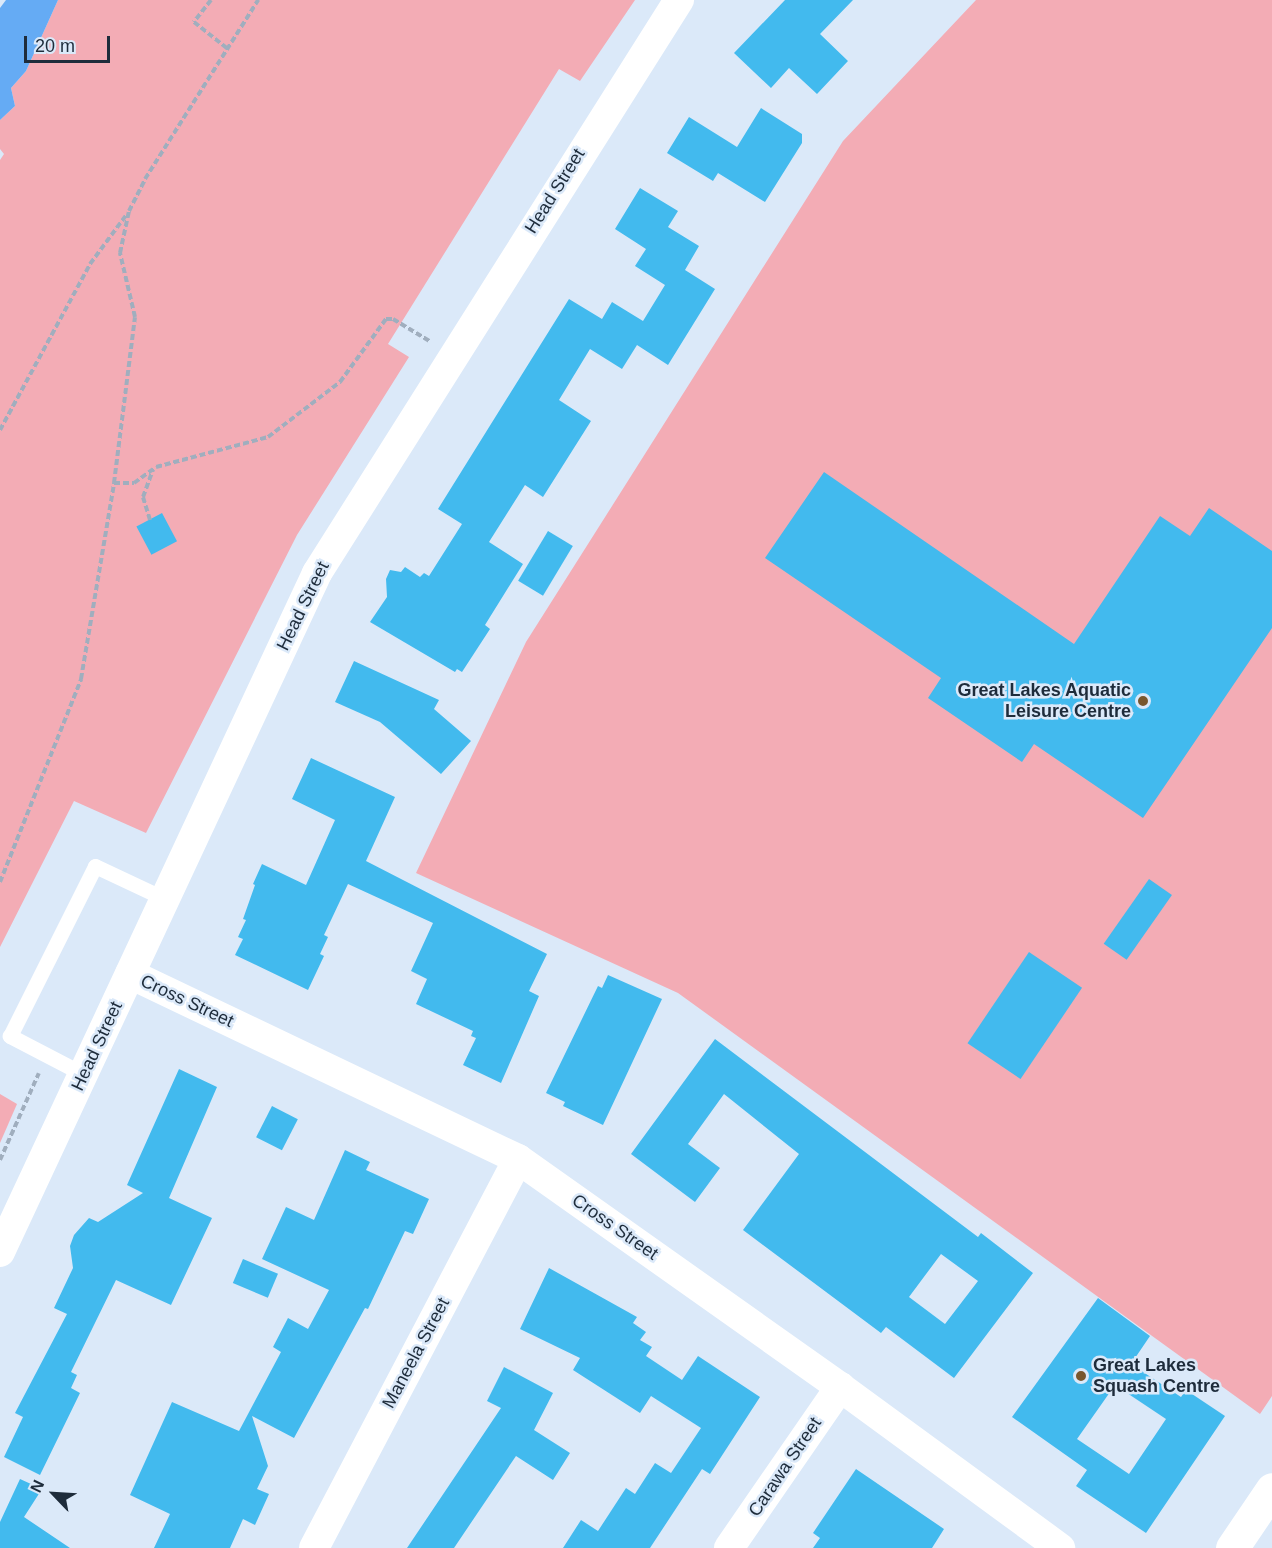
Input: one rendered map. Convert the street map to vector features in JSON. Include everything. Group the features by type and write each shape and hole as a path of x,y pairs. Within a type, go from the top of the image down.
{"street":[{"name":"Head Street","path":"0,1252 85,1075 317,573 451,356 679,0"},
{"name":"Cross Street","path":"130,974 518,1159 840,1386 1060,1548"},
{"name":"Maneela Street","path":"314,1548 518,1159"},
{"name":"Carawa Street","path":"729,1548 840,1386"},
{"path":"1232,1548 1272,1489"}],"lane":[{"path":"85,1075 10,1036 95,866 165,898"}],"path":[{"path":"211,0 194,22 228,49"},
{"path":"0,430 90,264 129,211 145,179 258,0"},
{"path":"0,882 81,679 114,483 135,317 120,253 129,211"},
{"path":"114,483 134,483 156,467 268,437 340,381 386,319 400,322 451,356"},
{"path":"150,520 142,497 156,467"},
{"path":"0,1160 47,1055"}],"shaded area":[{"path":"58,0 635,0 580,81 559,69 388,344 409,357 297,535 146,833 74,801 0,947 0,160 4,154 0,149 0,120 15,106 11,88 26,71"},
{"path":"976,0 1272,0 1272,1396 1260,1414 678,993 416,873 526,642 843,141"},
{"path":"0,1094 17,1104 0,1143"}],"water":[{"path":"6,0 58,0 26,71 11,88 15,106 0,120 0,8"}],"building":[{"path":"785,0 853,0 820,34 848,61 817,94 789,68 771,88 734,53"},
{"path":"761,108 802,134 802,143 765,202 718,173 713,181 667,153 689,117 737,147"},
{"path":"640,188 678,211 668,227 699,246 685,270 715,289 668,365 637,345 622,369 590,349 559,400 591,421 543,497 525,485 489,542 523,564 485,625 490,629 462,672 457,669 455,672 370,622 387,597 386,579 390,570 401,572 405,567 420,577 424,573 429,576 462,524 438,509 569,299 602,319 612,302 643,321 665,285 635,266 646,249 615,229"},
{"path":"824,472 1074,644 1160,516 1190,536 1209,508 1272,551 1272,628 1143,818 1034,744 1022,762 928,698 941,678 765,558"},
{"path":"162,513 177,541 151,555 136,527"},
{"path":"548,531 573,546 543,596 518,581"},
{"path":"354,661 439,700 434,709 471,741 441,774 380,722 335,702"},
{"path":"311,758 395,797 366,861 547,954 529,991 539,996 501,1083 463,1065 476,1038 471,1036 473,1031 416,1004 427,979 411,971 433,923 348,884 324,935 328,937 320,954 324,956 308,990 235,955 243,939 238,937 246,920 243,919 255,885 253,884 262,864 306,885 335,820 292,799"},
{"path":"1149,879 1172,895 1127,960 1104,944"},
{"path":"1029,952 1082,988 1021,1079 967,1043"},
{"path":"608,975 662,999 603,1125 563,1106 565,1102 546,1093 598,986 602,988"},
{"path":"715,1039 978,1237 981,1233 1033,1273 954,1378 886,1327 881,1333 743,1230 799,1154 724,1094 688,1144 720,1168 695,1202 631,1154","holes":["941,1254 978,1281 945,1324 909,1297"]},
{"path":"179,1069 217,1087 169,1198 212,1218 171,1305 116,1280 71,1372 77,1375 71,1388 80,1393 40,1475 4,1457 23,1417 15,1413 67,1314 54,1308 73,1268 70,1246 74,1235 89,1218 98,1222 143,1193 127,1185"},
{"path":"272,1106 298,1119 282,1150 256,1137"},
{"path":"345,1150 370,1162 366,1170 429,1199 413,1234 405,1231 368,1309 365,1308 294,1438 252,1416 268,1466 257,1489 269,1494 255,1525 243,1519 230,1548 154,1548 170,1514 130,1495 172,1402 239,1431 281,1352 273,1347 288,1318 308,1329 329,1290 262,1259 286,1207 314,1220"},
{"path":"243,1259 278,1274 268,1298 233,1283"},
{"path":"549,1268 637,1317 633,1323 646,1332 640,1340 652,1347 646,1356 682,1380 698,1356 760,1397 710,1474 702,1469 650,1548 563,1548 581,1520 598,1531 626,1488 635,1494 655,1463 671,1473 701,1428 651,1396 640,1413 573,1370 580,1358 520,1329"},
{"path":"1098,1298 1150,1336 1131,1364 1181,1397 1186,1390 1225,1416 1146,1533 1076,1486 1087,1470 1012,1417","holes":["1115,1385 1166,1419 1129,1474 1077,1439"]},
{"path":"504,1367 553,1393 534,1430 570,1453 553,1480 516,1456 454,1548 407,1548 501,1408 487,1401"},
{"path":"856,1469 944,1529 932,1548 813,1548 820,1538 813,1533"},
{"path":"20,1479 42,1489 24,1517 70,1548 0,1548 0,1522"}],"place":[{"name":"Great Lakes Aquatic Leisure Centre","path":"1143,701"},
{"name":"Great Lakes Squash Centre","path":"1081,1376"}]}
